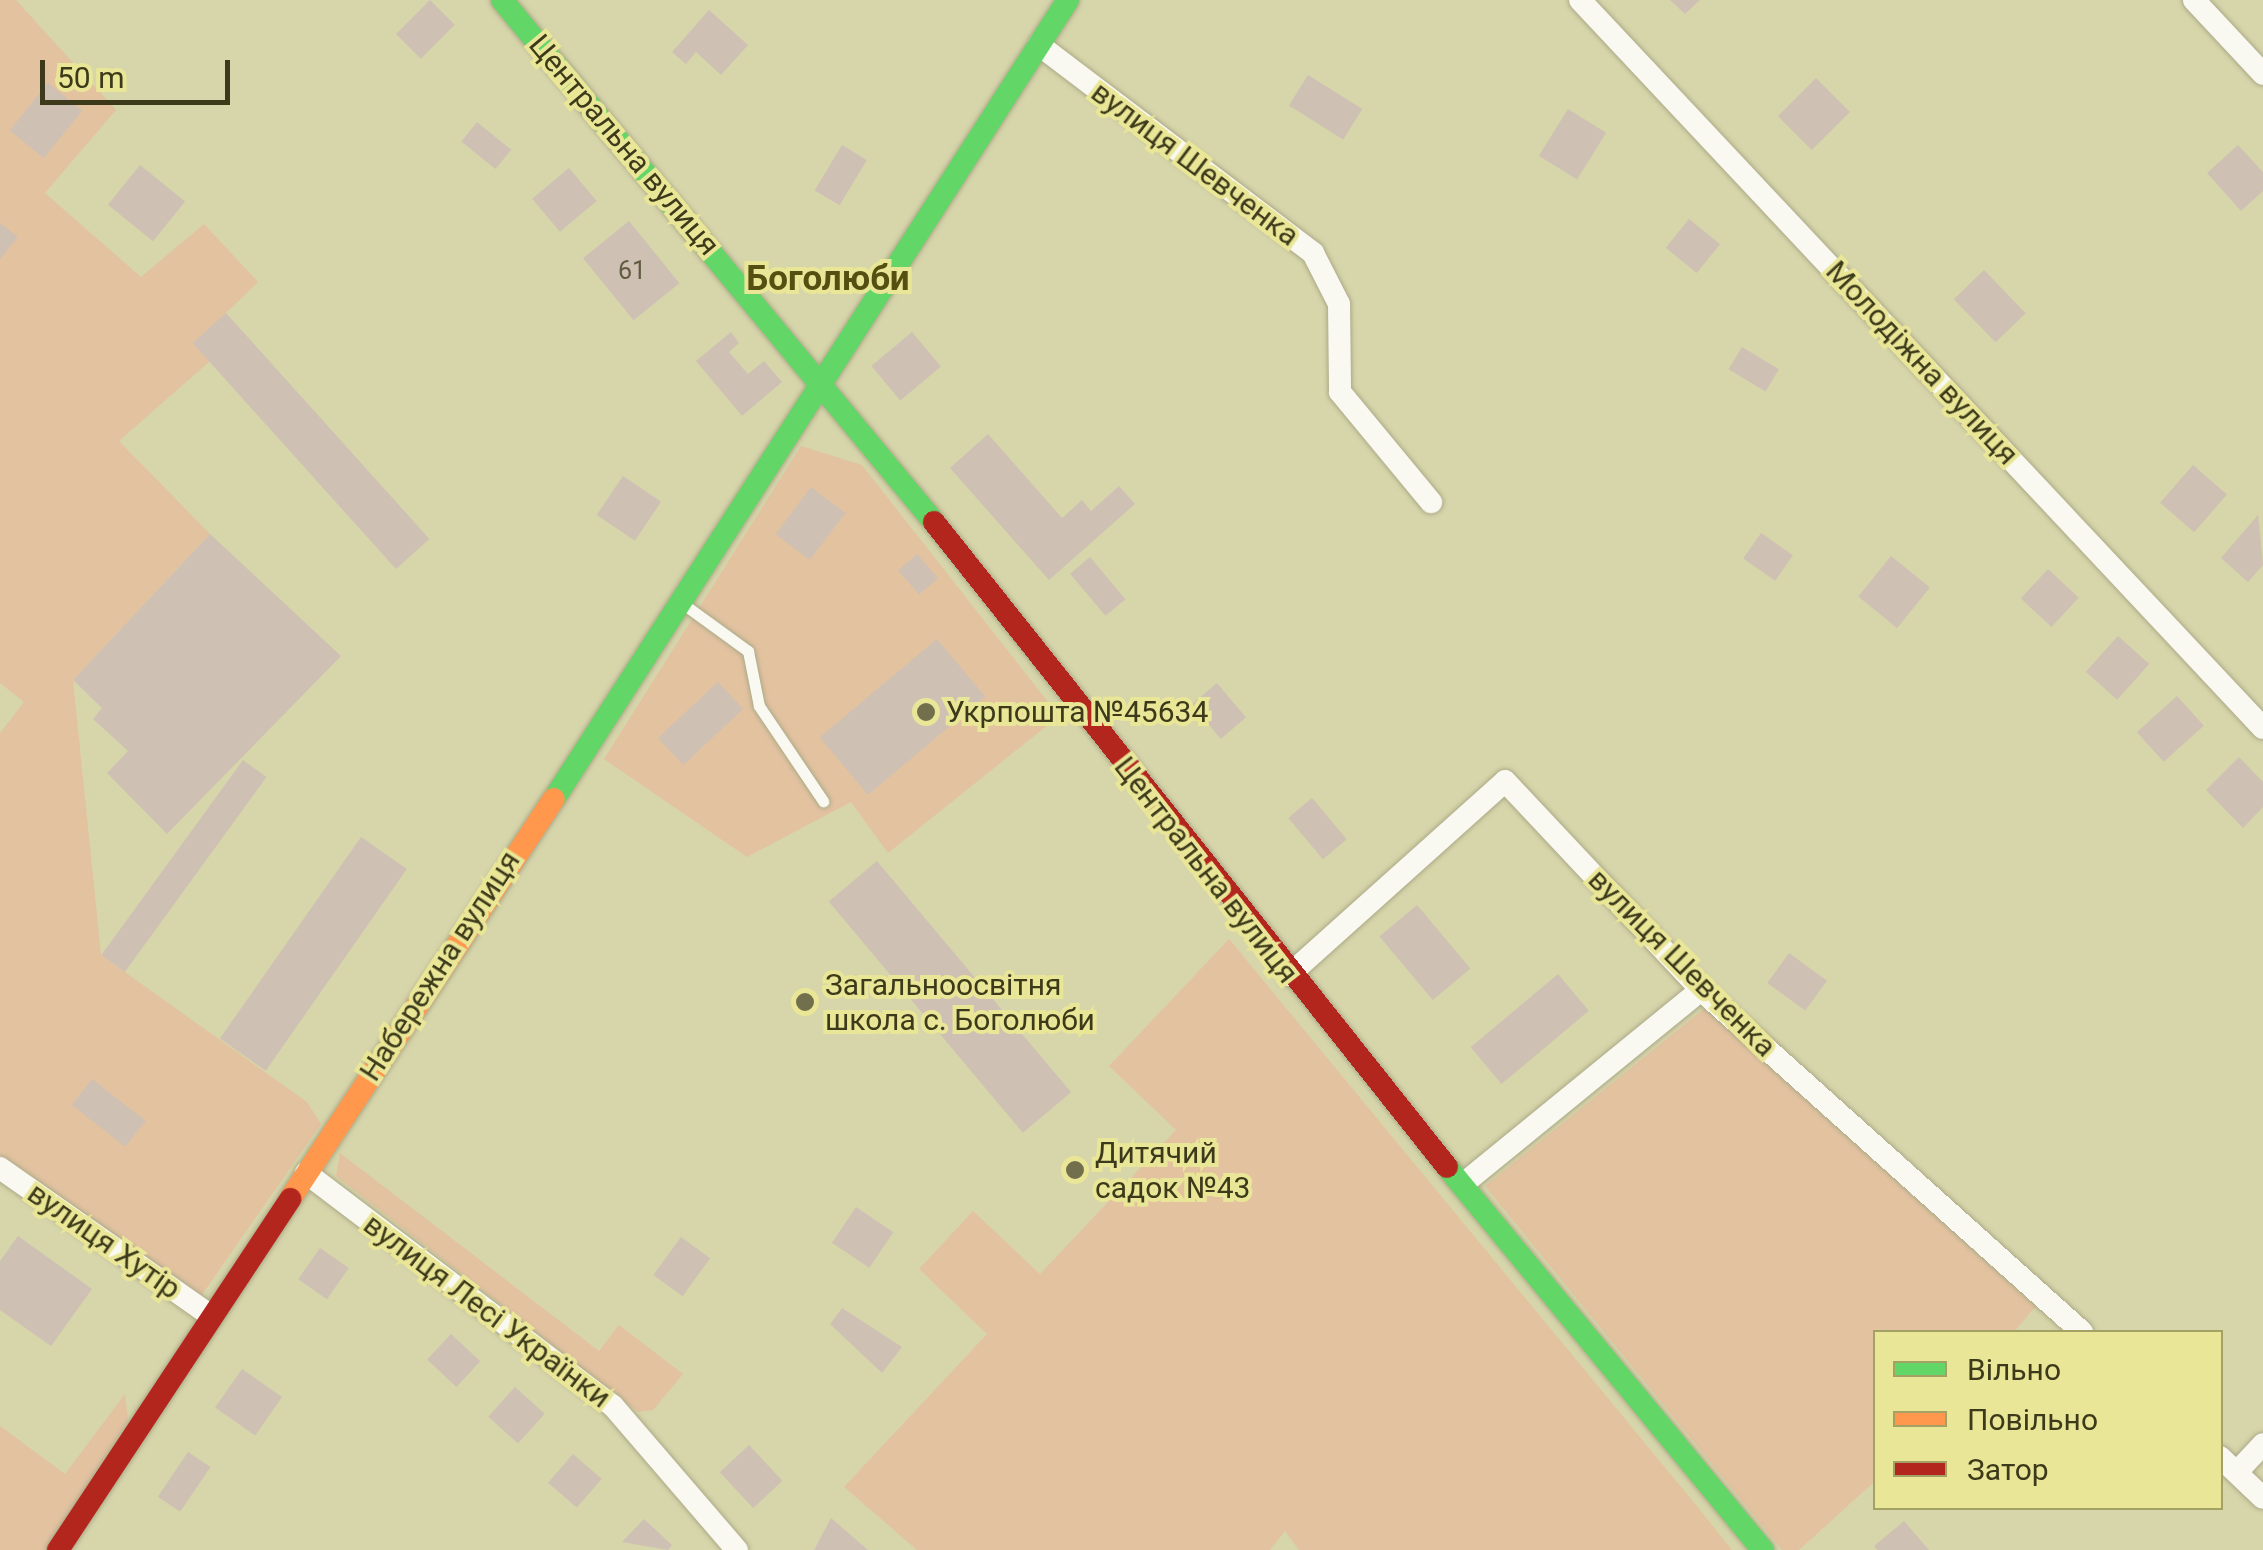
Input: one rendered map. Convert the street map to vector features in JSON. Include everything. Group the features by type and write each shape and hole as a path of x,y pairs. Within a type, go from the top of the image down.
{"street":[{"name":"Центральна вулиця","path":"502,0 826,385 1288,975 1763,1550"},
{"path":"826,385 1068,0"},
{"name":"Молодіжна вулиця","path":"1580,0 2263,728"},
{"path":"2194,0 2263,74"},
{"name":"вулиця Шевченка","path":"1039,46 1313,253 1339,304 1340,392 1431,502"},
{"name":"Набережна вулиця","path":"58,1550 207,1313 306,1173 678,600 826,385"},
{"name":"вулиця Шевченка","path":"1288,975 1505,781 1701,990 2080,1330"},
{"path":"1463,1184 1701,990"},
{"name":"вулиця Хутір","path":"0,1168 207,1313"},
{"name":"вулиця Лесі Українки","path":"306,1173 613,1406 737,1550"},
{"path":"2263,1444 2229,1465 2263,1498"}],"lane":[{"path":"678,600 748,650 759,706 823,801"}],"shaded area":[{"path":"0,0 16,0 116,110 45,193 141,277 204,224 258,282 226,313 210,361 119,441 210,534 73,680 101,955 307,1102 321,1124 201,1296 0,1156 0,733 24,702 0,683"},
{"path":"801,446 862,465 1059,716 888,853 851,802 747,857 604,759"},
{"path":"1229,939 1732,1550 1299,1550 1285,1531 1270,1550 917,1550 844,1487 987,1334 919,1269 973,1211 1040,1274 1176,1130 1109,1066"},
{"path":"1705,1008 2036,1306 2016,1330 1873,1330 1873,1483 1799,1550 1782,1550 1485,1186"},
{"path":"340,1153 599,1351 619,1325 683,1374 653,1410 638,1412 336,1176"},
{"path":"125,1394 128,1420 46,1550 0,1550 0,1426 65,1474"}],"building":[{"path":"430,0 455,25 421,59 396,34"},
{"path":"1670,0 1700,0 1685,14"},
{"path":"709,10 748,45 721,75 696,52 686,64 672,52"},
{"path":"1308,75 1362,109 1343,139 1289,106"},
{"path":"1816,78 1850,112 1812,150 1778,116"},
{"path":"48,83 82,111 44,158 10,130"},
{"path":"1568,109 1606,133 1577,179 1539,156"},
{"path":"477,122 511,150 495,169 461,141"},
{"path":"842,145 867,160 840,205 815,190"},
{"path":"2238,145 2263,172 2263,191 2241,211 2207,173"},
{"path":"140,165 185,202 153,241 108,205"},
{"path":"569,168 597,201 560,232 532,199"},
{"path":"1689,219 1720,244 1697,273 1666,248"},
{"path":"629,221 679,283 633,320 583,258"},
{"path":"0,223 18,237 0,259"},
{"path":"1984,270 2026,313 1995,342 1954,299"},
{"path":"226,313 429,539 396,569 193,343"},
{"path":"731,332 739,343 729,352 748,374 764,361 782,382 742,416 696,361"},
{"path":"912,332 941,366 900,401 871,366"},
{"path":"1742,347 1779,369 1765,391 1729,369"},
{"path":"988,434 1062,518 1082,500 1091,511 1119,486 1135,504 1049,580 950,468"},
{"path":"2193,465 2227,495 2194,532 2160,503"},
{"path":"623,476 661,502 635,541 597,515"},
{"path":"811,487 845,513 810,560 775,534"},
{"path":"2258,515 2263,565 2248,582 2221,558"},
{"path":"1761,533 1793,555 1775,581 1743,558"},
{"path":"210,534 341,656 167,834 107,773 128,751 93,719 102,708 73,680"},
{"path":"917,554 938,578 919,595 898,570"},
{"path":"1891,556 1930,587 1897,628 1858,596"},
{"path":"1090,557 1125,599 1105,616 1070,574"},
{"path":"2048,569 2079,598 2051,627 2021,598"},
{"path":"2118,636 2149,664 2117,700 2086,672"},
{"path":"937,639 985,696 868,795 820,737"},
{"path":"718,682 743,709 683,765 658,738"},
{"path":"1217,683 1246,717 1221,739 1192,704"},
{"path":"2177,696 2204,726 2164,762 2137,732"},
{"path":"2239,757 2263,782 2263,807 2243,828 2206,790"},
{"path":"243,760 266,777 125,972 101,955"},
{"path":"1312,798 1347,839 1323,859 1288,818"},
{"path":"361,837 407,869 266,1071 220,1039"},
{"path":"877,861 1071,1092 1023,1133 829,901"},
{"path":"1417,905 1470,969 1433,1000 1379,936"},
{"path":"1789,953 1827,981 1805,1011 1767,983"},
{"path":"1558,974 1589,1011 1502,1084 1471,1047"},
{"path":"92,1079 146,1121 125,1147 72,1105"},
{"path":"856,1207 893,1232 869,1268 832,1243"},
{"path":"18,1236 92,1289 51,1346 0,1310 0,1261"},
{"path":"681,1237 710,1258 682,1296 653,1275"},
{"path":"320,1248 349,1268 327,1299 298,1279"},
{"path":"842,1308 902,1347 882,1373 830,1324"},
{"path":"451,1334 480,1361 456,1387 427,1360"},
{"path":"242,1369 282,1397 255,1436 215,1408"},
{"path":"515,1387 545,1414 518,1443 488,1417"},
{"path":"749,1445 782,1481 753,1508 720,1472"},
{"path":"188,1452 210,1467 180,1512 158,1497"},
{"path":"573,1454 602,1479 577,1508 548,1483"},
{"path":"831,1518 868,1550 814,1550"},
{"path":"644,1519 672,1545 668,1550 622,1542"},
{"path":"1904,1521 1929,1550 1877,1550 1874,1546"}],"traffic: fast":[{"path":"502,0 934,522"},
{"path":"554,799 1068,0"},
{"path":"1447,1167 1763,1550"}],"traffic: slow":[{"path":"290,1199 554,799"}],"traffic: jam":[{"path":"934,522 1447,1167"},
{"path":"58,1550 290,1199"}],"place":[{"name":"Укрпошта №45634","path":"926,712"},
{"name":"Загальноосвітня школа с. Боголюби","path":"805,1002"},
{"name":"Дитячий садок №43","path":"1075,1170"}],"district":[{"name":"Боголюби","path":"828,279"}]}
